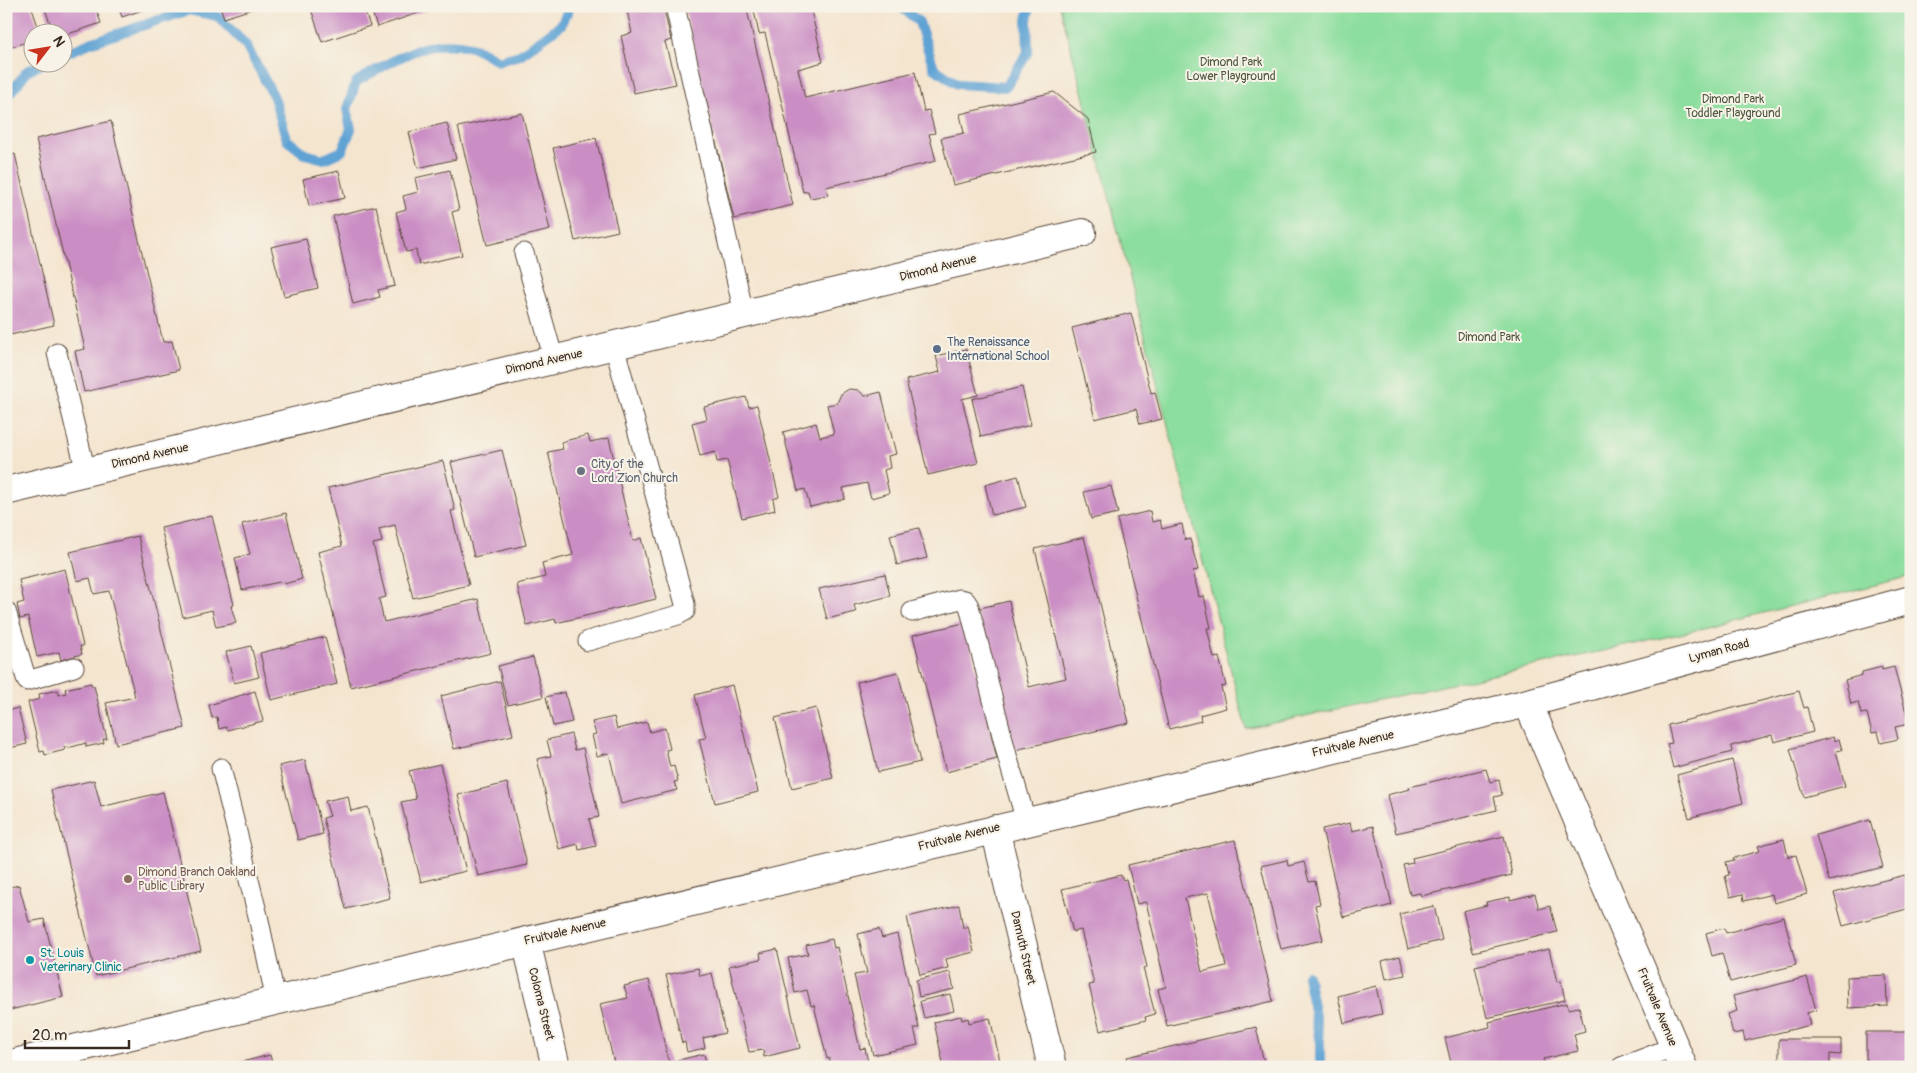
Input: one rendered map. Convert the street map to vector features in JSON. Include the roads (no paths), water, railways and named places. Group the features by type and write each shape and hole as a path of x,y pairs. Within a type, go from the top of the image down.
{"street":[{"name":"Dimond Avenue","path":"7,486 86,472 1082,233"},
{"name":"Lyman Road","path":"1528,703 1911,600"},
{"name":"Fruitvale Avenue","path":"6,1065 1528,703 1678,1057"},
{"name":"Damuth Street","path":"996,829 1052,1067"},
{"name":"Coloma Street","path":"526,941 556,1067"}],"lane":[{"path":"675,6 744,314"},
{"path":"524,252 554,360"},
{"path":"588,641 678,615 685,611 686,604 614,346"},
{"path":"58,353 86,472"},
{"path":"912,612 960,599 966,600 1026,821"},
{"path":"6,611 27,681 74,667"},
{"path":"221,768 258,916 276,1001"},
{"path":"1621,1067 1678,1057"}],"waterway":[{"path":"72,51 189,10 217,16 246,45 274,97 287,140 305,154 324,159 342,151 351,129 347,109 356,82 410,52 439,45 454,44 471,47 498,61 520,55 561,25 570,6"},
{"path":"900,6 919,22 934,68 957,84 1006,87 1028,52 1027,20 1030,6"},
{"path":"6,99 26,72"},
{"path":"1307,975 1320,1042 1320,1067"}],"place":[{"name":"The Renaissance International School","path":"937,349"},
{"name":"City of the Lord Zion Church","path":"581,471"},
{"name":"Dimond Branch Oakland Public Library","path":"128,879"},
{"name":"St. Louis Veterinary Clinic","path":"30,960"}],"park label":[{"name":"Dimond Park Lower Playground","path":"1231,69"},
{"name":"Dimond Park Toddler Playground","path":"1733,106"},
{"name":"Dimond Park","path":"1489,337"}]}
